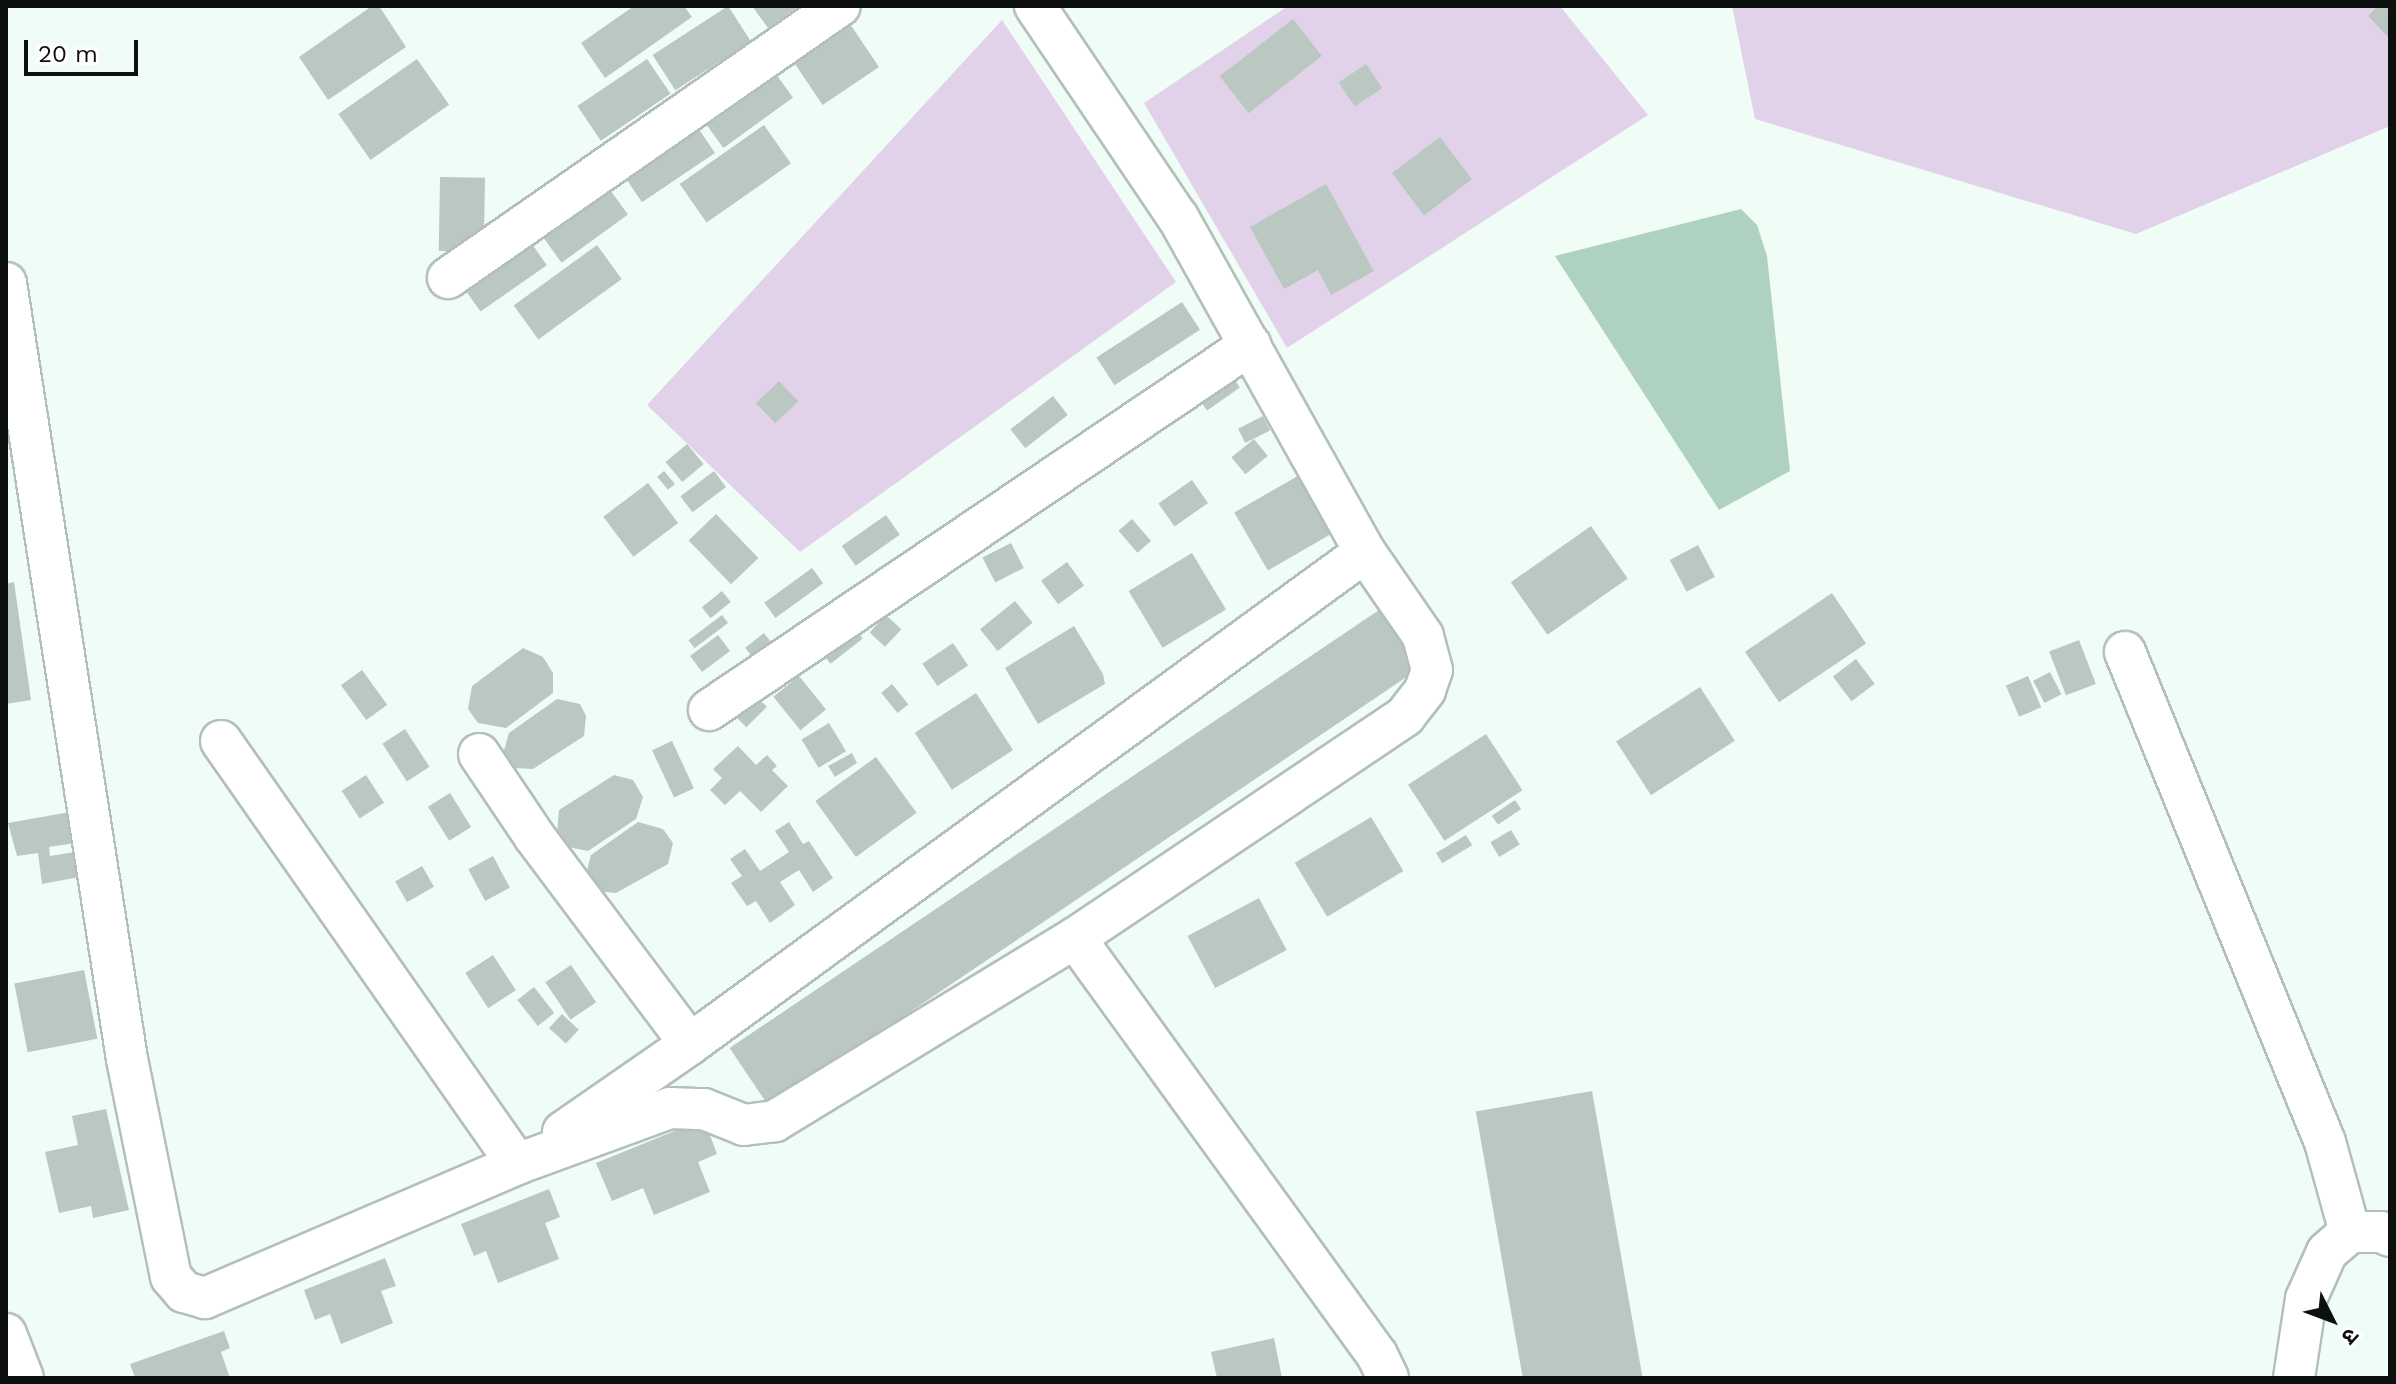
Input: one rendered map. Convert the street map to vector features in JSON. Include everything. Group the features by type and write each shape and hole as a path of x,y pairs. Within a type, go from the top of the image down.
{"street":[{"path":"448,278 840,6"},
{"path":"6,283 127,1059 171,1277 184,1292 205,1298 517,1164 670,1108 704,1109 744,1125 775,1121 1075,938 1405,716 1425,690 1432,670 1423,636 1365,552 1178,218 1035,6"},
{"path":"709,710 1250,345"},
{"path":"517,1164 690,1044 1365,552"},
{"path":"2125,652 2320,1128 2350,1232"},
{"path":"221,741 517,1164"},
{"path":"479,754 534,836 690,1044"},
{"path":"1075,938 1377,1355 1388,1378"},
{"path":"2294,1378 2306,1299 2327,1252 2350,1232 2381,1232 2390,1236"},
{"path":"6,1334 23,1378"}],"shaded area":[{"path":"1288,6 1560,6 1648,115 1287,348 1144,103"},
{"path":"1732,6 2390,6 2390,126 2136,234 1755,119"},
{"path":"1002,20 1176,282 800,552 647,405"},
{"path":"1741,209 1757,225 1767,256 1790,471 1719,510 1555,256"}],"building":[{"path":"372,6 379,6 406,47 328,100 299,57"},
{"path":"634,6 684,6 692,17 605,78 581,43"},
{"path":"728,6 751,41 675,90 653,55"},
{"path":"752,6 799,6 768,28"},
{"path":"2378,6 2390,9 2390,39 2368,16"},
{"path":"846,18 879,67 823,105 790,56"},
{"path":"1293,19 1322,56 1249,113 1220,76"},
{"path":"417,59 449,105 370,160 338,114"},
{"path":"647,59 670,94 601,141 577,106"},
{"path":"1366,64 1382,88 1355,106 1339,82"},
{"path":"773,70 793,98 723,148 703,121"},
{"path":"692,119 715,153 642,202 619,168"},
{"path":"764,125 791,164 707,223 680,184"},
{"path":"1440,137 1472,179 1424,215 1392,173"},
{"path":"440,177 485,178 484,252 439,251"},
{"path":"605,183 628,215 562,263 539,231"},
{"path":"1326,184 1374,271 1331,295 1318,270 1284,289 1250,227"},
{"path":"525,234 547,265 480,312 459,280"},
{"path":"597,245 622,279 538,340 514,306"},
{"path":"1182,302 1200,330 1114,385 1096,358"},
{"path":"1229,372 1240,388 1207,411 1196,395"},
{"path":"779,381 798,401 775,423 756,403"},
{"path":"1053,396 1068,415 1025,448 1010,429"},
{"path":"1263,416 1270,430 1245,443 1238,429"},
{"path":"1254,439 1268,456 1245,474 1231,457"},
{"path":"687,444 704,464 682,482 666,462"},
{"path":"664,471 675,484 668,490 657,477"},
{"path":"714,471 726,487 692,512 680,496"},
{"path":"1301,474 1334,532 1268,571 1234,512"},
{"path":"1192,480 1208,503 1174,526 1158,504"},
{"path":"648,483 678,523 633,557 603,517"},
{"path":"716,514 758,558 731,584 689,540"},
{"path":"886,515 900,535 856,566 842,546"},
{"path":"1132,519 1151,541 1137,553 1118,531"},
{"path":"1591,526 1628,578 1547,635 1511,582"},
{"path":"1011,543 1024,568 995,582 982,558"},
{"path":"1698,545 1715,577 1687,592 1670,560"},
{"path":"1192,553 1226,610 1163,648 1129,591"},
{"path":"1067,562 1084,585 1058,604 1041,581"},
{"path":"812,568 823,583 775,618 764,603"},
{"path":"14,582 31,700 6,704 6,584"},
{"path":"722,591 731,602 711,618 702,607"},
{"path":"1832,593 1866,644 1779,702 1745,652"},
{"path":"1015,601 1033,623 998,651 980,629"},
{"path":"1382,608 1422,667 769,1107 730,1048"},
{"path":"722,615 728,623 694,648 688,640"},
{"path":"886,615 901,629 885,647 870,633"},
{"path":"853,626 863,639 831,664 821,651"},
{"path":"1074,626 1103,674 1105,684 1038,724 1005,668"},
{"path":"764,633 775,647 756,662 745,648"},
{"path":"718,635 730,651 702,672 690,656"},
{"path":"2079,640 2096,684 2066,695 2049,651"},
{"path":"953,643 968,665 937,686 922,664"},
{"path":"523,648 543,657 553,673 553,693 506,728 478,723 468,709 472,686"},
{"path":"1856,659 1875,684 1851,701 1833,676"},
{"path":"362,670 387,705 366,720 341,685"},
{"path":"2050,672 2061,694 2044,703 2033,681"},
{"path":"799,676 826,709 800,730 773,697"},
{"path":"2028,676 2041,707 2019,717 2006,685"},
{"path":"892,684 908,704 897,713 881,693"},
{"path":"1700,687 1735,741 1651,795 1616,741"},
{"path":"752,692 767,707 746,727 731,713"},
{"path":"976,693 1013,750 952,790 915,733"},
{"path":"557,699 580,704 586,716 584,736 533,769 514,768 503,754 509,733"},
{"path":"829,723 846,751 819,768 802,739"},
{"path":"405,729 430,767 407,781 382,744"},
{"path":"1486,734 1522,790 1444,841 1408,785"},
{"path":"672,741 694,788 674,797 652,750"},
{"path":"738,746 756,765 767,755 777,766 772,770 788,786 761,812 740,791 725,805 710,790 722,778 713,769"},
{"path":"852,753 857,763 835,777 828,766"},
{"path":"876,757 917,813 856,857 815,801"},
{"path":"366,775 384,803 360,818 342,791"},
{"path":"614,775 633,780 643,797 636,819 588,851 568,847 557,833 559,810"},
{"path":"450,793 471,827 449,841 428,807"},
{"path":"1515,800 1521,809 1498,825 1492,816"},
{"path":"70,812 75,843 49,847 50,856 75,852 79,877 42,884 38,853 17,856 8,823"},
{"path":"1371,817 1403,871 1327,917 1295,863"},
{"path":"638,822 663,829 673,843 668,864 616,893 595,891 585,878 591,855"},
{"path":"789,822 803,844 809,841 833,878 813,892 799,870 780,882 795,905 770,923 756,901 747,906 731,883 742,876 730,859 745,849 760,871 789,852 775,831"},
{"path":"1511,830 1520,845 1499,857 1490,842"},
{"path":"1466,835 1472,845 1442,863 1436,853"},
{"path":"493,856 510,888 485,901 468,869"},
{"path":"422,866 434,887 407,902 395,882"},
{"path":"1259,898 1287,950 1215,988 1187,936"},
{"path":"493,955 516,990 488,1008 465,973"},
{"path":"571,965 596,1002 570,1020 545,982"},
{"path":"84,970 97,1039 28,1052 14,984"},
{"path":"534,987 554,1013 538,1026 517,1000"},
{"path":"562,1014 579,1030 566,1044 549,1028"},
{"path":"1592,1091 1643,1378 1523,1378 1476,1111"},
{"path":"106,1109 129,1210 93,1218 91,1206 59,1213 45,1152 78,1145 72,1116"},
{"path":"704,1119 717,1154 698,1162 710,1192 654,1215 643,1188 612,1201 596,1163"},
{"path":"549,1189 560,1217 545,1223 559,1259 498,1283 486,1251 474,1256 461,1224"},
{"path":"385,1258 396,1286 381,1291 393,1323 341,1344 330,1314 315,1320 304,1290"},
{"path":"224,1331 230,1348 221,1352 230,1378 135,1378 130,1364"},
{"path":"1274,1338 1282,1378 1217,1378 1211,1352"}]}
